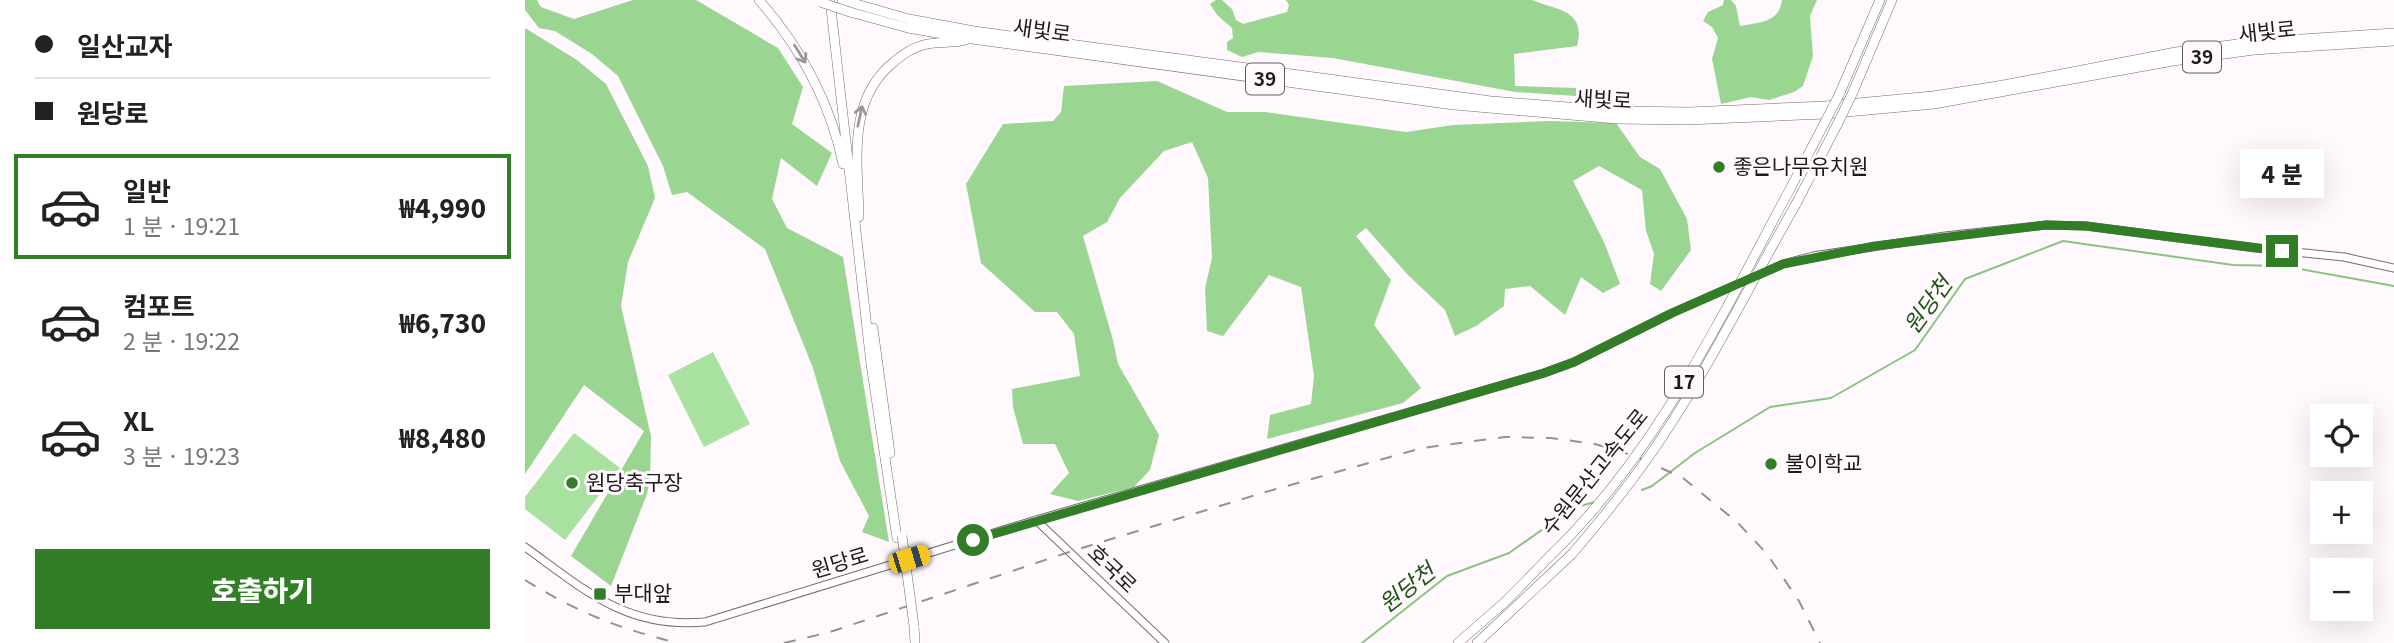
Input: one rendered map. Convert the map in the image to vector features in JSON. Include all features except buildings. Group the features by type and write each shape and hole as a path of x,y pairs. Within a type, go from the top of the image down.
{"highway":[{"path":"759,0 801,54 820,91 838,139 858,234"},
{"name":"수원문산고속도로","path":"1458,643 1505,602 1605,495 1666,411 1709,339 1824,124 1880,0"},
{"name":"수원문산고속도로","path":"1477,643 1572,554 1612,506 1658,443 1700,377 1796,204 1853,92 1892,0"},
{"path":"824,1 858,234 871,364 913,643"},
{"name":"새빛로","path":"824,1 847,5 889,23 947,35 1479,99 1617,119 1805,111 1984,92 2254,50 2394,41"},
{"name":"새빛로","path":"1997,90 2189,50 2253,42 2394,33"},
{"path":"858,234 857,135 862,106 873,82 901,55 947,35 959,36"},
{"name":"새빛로","path":"959,36 1454,104 1572,112"}],"main road":[{"name":"원당로","path":"525,547 596,598 627,613 663,623 705,622 1036,520 1544,373 1574,362 1672,313 1783,264 1813,257 1945,236 2059,225 2344,257 2394,268"},
{"name":"호국로","path":"1036,520 1165,643"}],"green space":[{"path":"525,0 537,0 541,7 574,19 633,0 696,0 778,48 803,87 792,124 832,153 817,186 781,158 772,199 787,228 843,257 889,542 862,532 869,516 840,461 813,368 765,249 687,192 672,195 663,166 618,76 592,54 555,31 539,28 525,10"},
{"path":"1222,0 1232,9 1236,20 1243,24 1287,12 1289,5 1286,0 1532,0 1559,9 1573,18 1579,34 1577,46 1514,54 1515,86 1576,88 1576,96 1515,92 1333,58 1258,52 1242,57 1227,50 1227,42 1233,38 1232,28 1217,15 1210,4"},
{"path":"1724,0 1731,0 1736,6 1740,26 1773,17 1782,0 1817,0 1810,16 1813,56 1803,86 1794,92 1769,100 1751,97 1721,104 1712,59 1718,38 1712,27 1703,21 1708,12 1723,5"},
{"path":"525,28 577,60 606,84 648,166 655,198 628,262 621,306 651,436 650,478 647,494 611,586 571,556 644,431 584,385 525,474"},
{"path":"1157,81 1227,112 1265,112 1406,132 1453,125 1550,121 1616,123 1640,157 1660,169 1687,219 1691,250 1661,291 1650,284 1654,254 1646,231 1642,190 1599,166 1573,181 1604,242 1620,284 1603,293 1581,277 1565,315 1530,286 1505,289 1504,306 1476,326 1455,336 1445,310 1408,275 1366,228 1356,236 1391,280 1374,325 1421,388 1403,403 1267,439 1270,415 1311,404 1314,376 1301,287 1269,275 1223,336 1207,331 1205,288 1212,258 1208,178 1192,142 1164,151 1120,198 1107,222 1083,236 1118,364 1159,435 1150,470 1134,487 1078,501 1050,494 1069,473 1055,444 1023,444 1013,407 1012,389 1080,376 1074,334 1057,312 1035,312 981,263 966,184 1003,124 1053,121 1061,112 1064,86"},
{"path":"713,352 750,424 704,447 668,375"},
{"name":"원당축구장","path":"574,433 620,468 565,540 525,509 525,497"}],"waterway":[{"name":"원당천","path":"1642,490 1652,486 1695,453 1770,407 1831,398 1915,350 1965,279 2063,241 2233,265 2283,266 2394,286"},
{"name":"원당천","path":"1362,643 1447,576 1509,553 1573,508 1595,502"}],"railway":[{"path":"784,643 830,632 1069,552 1262,493 1422,448 1505,437 1551,438 1595,444 1635,456 1683,478 1737,522 1767,554 1799,601 1820,643"},
{"path":"525,580 563,602 599,618 678,643"}],"place":[{"name":"좋은나무유치원","path":"1719,167"},
{"name":"불이학교","path":"1771,464"},
{"name":"원당축구장","path":"572,483"},
{"name":"부대앞","path":"600,594"}],"route":[{"path":"973,540 1544,373 1574,362 1672,313 1783,264 1813,257 1945,236 2046,225 2086,226 2282,251"}]}
